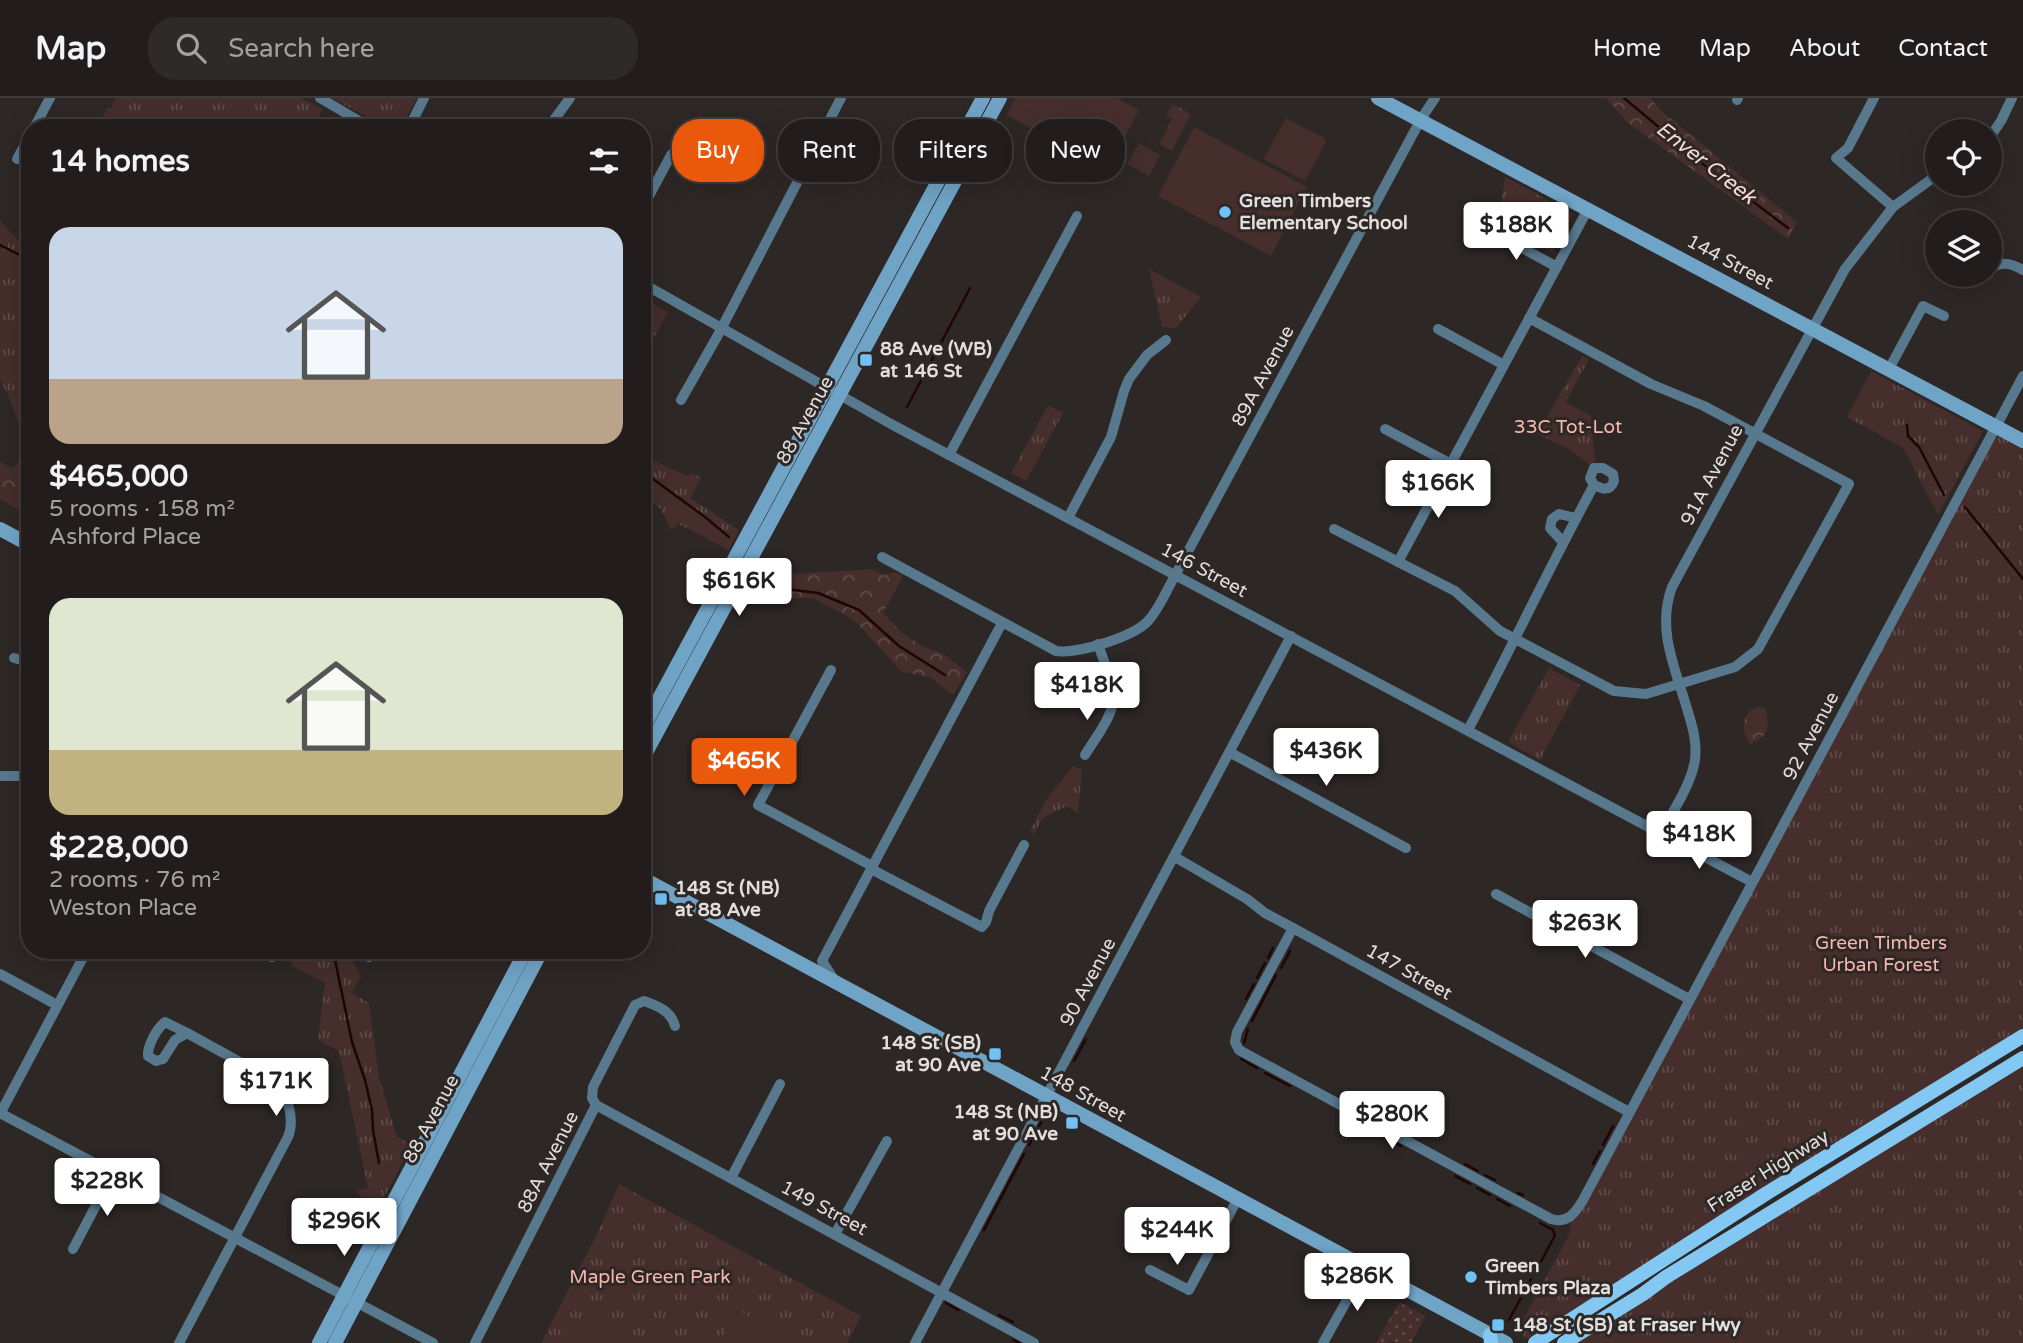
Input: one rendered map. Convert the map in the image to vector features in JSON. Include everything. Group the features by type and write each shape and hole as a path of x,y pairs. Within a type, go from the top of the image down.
{"main road":[{"name":"88 Avenue","path":"651,743 983,98"},
{"name":"88 Avenue","path":"651,714 1000,98"},
{"name":"144 Street","path":"1378,98 2023,441"},
{"name":"144 Street","path":"1389,98 1413,111 1420,119"},
{"path":"0,529 21,540"},
{"name":"148 Street","path":"651,883 1365,1268 1491,1339 1506,1343"},
{"name":"88 Avenue","path":"335,1343 351,1298 521,959"},
{"name":"88 Avenue","path":"319,1343 351,1298 537,959"},
{"name":"Fraser Highway","path":"1535,1343 1767,1193 2023,1036"},
{"name":"Fraser Highway","path":"1567,1342 1665,1277 2023,1058"}],"street":[{"path":"39,119 50,98"},
{"path":"320,98 356,119"},
{"path":"414,119 424,98"},
{"path":"555,119 570,98"},
{"path":"681,400 841,98"},
{"path":"1874,98 1847,148 1836,158 1893,207"},
{"path":"2002,119 2012,98"},
{"name":"89A Avenue","path":"882,558 1056,651 1071,652 1144,625 1155,612 1176,575 1433,99"},
{"path":"17,159 21,152"},
{"path":"651,192 672,154"},
{"name":"91A Avenue","path":"1661,833 1690,775 1695,758 1695,734 1664,626 1668,598 1845,269 1893,207 1925,184"},
{"path":"1398,562 1588,208"},
{"path":"949,455 1077,216"},
{"path":"1489,230 1557,267"},
{"path":"2002,262 2023,270"},
{"name":"146 Street","path":"651,288 949,455 1752,882"},
{"path":"1889,369 1923,306 1944,316"},
{"path":"1334,529 1455,592 1467,600 1494,628 1605,688 1646,694 1735,667 1758,649 1849,484 1704,406 1651,384 1530,318"},
{"path":"1438,329 1504,366"},
{"path":"1068,518 1111,437 1129,379 1147,355 1166,340"},
{"name":"92 Avenue","path":"1293,928 1237,1032 1236,1045 1243,1053 1551,1219 1565,1220 1577,1209 2023,376"},
{"path":"1385,429 1451,464"},
{"path":"1468,730 1516,640 1541,582 1594,485"},
{"path":"1563,542 1550,528 1552,519 1559,514 1576,518"},
{"path":"835,981 822,961 1002,623"},
{"name":"90 Avenue","path":"915,1343 1292,636"},
{"path":"1086,755 1111,710 1113,696 1098,644"},
{"path":"14,658 21,660"},
{"path":"831,670 758,805 982,927 1024,845"},
{"path":"1231,753 1406,849"},
{"path":"0,776 21,776"},
{"name":"147 Street","path":"1175,858 1247,898 1265,913 1629,1112"},
{"path":"1496,894 1689,999"},
{"path":"82,959 0,1114 433,1343"},
{"path":"0,974 57,1005"},
{"name":"88A Avenue","path":"475,1343 596,1105 592,1098 593,1087 635,1005 644,1002 659,1008 672,1016 675,1026"},
{"path":"178,1343 288,1137 292,1119 282,1089 276,1081 187,1033"},
{"path":"731,1178 780,1084"},
{"name":"149 Street","path":"596,1105 1034,1343"},
{"path":"835,1234 887,1141"},
{"path":"73,1249 113,1173"},
{"path":"1150,1270 1189,1290 1237,1200"},
{"path":"1323,1343 1365,1268"}],"green space":[{"path":"116,98 301,98 323,109 317,119 101,119 108,107 111,108"},
{"path":"332,98 417,98 405,119 371,119"},
{"path":"1015,98 1117,98 1139,110 1125,137 1125,119 1026,119 1026,126 1006,115"},
{"path":"1606,98 1651,98 1659,109 1797,222 1788,239 1628,123"},
{"path":"1173,104 1191,114 1172,151 1159,144 1172,119 1166,115"},
{"path":"1286,118 1324,138 1326,142 1305,181 1263,159"},
{"path":"1194,127 1307,187 1271,256 1158,196"},
{"path":"1139,143 1160,155 1149,176 1127,164"},
{"path":"1505,177 1573,214 1553,253 1510,230 1506,221 1499,216"},
{"path":"0,221 18,240 21,239 21,428 8,395"},
{"path":"0,221 18,240 21,239 21,419 0,380"},
{"path":"1149,269 1201,297 1176,328 1162,327"},
{"path":"653,304 668,312 651,343"},
{"name":"33C Tot-Lot","path":"1582,356 1589,359 1566,402 1591,416 1595,462 1590,465 1569,449 1537,434"},
{"path":"1871,371 1983,431 1938,515 1903,448 1847,417"},
{"path":"1048,405 1063,413 1026,481 1011,473"},
{"name":"Green Timbers Urban Forest","path":"2000,435 2023,443 2023,1033 1534,1337 1523,1339 1520,1326 1569,1235 1571,1222 1580,1212 1995,439"},
{"path":"21,456 21,511 0,499 0,461 13,468"},
{"path":"651,459 687,476 693,473 701,478 690,498 739,530 729,550 677,523 672,531 660,508 651,502"},
{"path":"762,557 794,574 872,569 884,575 895,572 903,576 883,613 902,633 922,646 945,655 967,672 953,695 930,677 902,672 854,620 813,598 768,599 745,588"},
{"path":"1549,668 1580,685 1540,760 1508,742"},
{"path":"1756,707 1765,708 1768,725 1761,738 1750,744 1744,723 1751,710"},
{"path":"1073,766 1082,770 1078,813 1066,806 1042,819 1034,834 1030,831 1046,800"},
{"path":"293,959 352,959 361,976 352,993 369,1003 379,1077 397,1137 412,1145 374,1216 371,1201 362,1198 357,1191 368,1188 339,1051 318,1040 325,983 292,966"},
{"path":"2023,1060 2023,1343 1575,1343 1602,1329 1647,1296"},
{"name":"Maple Green Park","path":"619,1184 861,1316 847,1343 541,1343 599,1230"},
{"path":"1399,1302 1426,1316 1411,1343 1376,1343"},
{"path":"738,1310 791,1341 790,1343 718,1343"},
{"path":"585,1312 626,1334 621,1343 593,1343 573,1332"}],"waterway":[{"name":"Enver Creek","path":"1624,98 1703,164 1788,228"},
{"path":"0,245 21,256"},
{"path":"907,407 970,288"},
{"name":"Enver Creek","path":"1907,425 1908,436 1919,447 1944,495"},
{"path":"651,478 729,537"},
{"name":"Enver Creek","path":"1965,507 2023,579"},
{"path":"758,572 785,589 818,593 859,610 899,646 945,675"},
{"path":"1268,958 1273,948"},
{"path":"1281,968 1290,951"},
{"path":"335,959 352,1042 372,1110 379,1163"},
{"path":"1257,978 1265,963"},
{"path":"1252,1021 1276,975"},
{"path":"1246,999 1254,984"},
{"path":"1244,1043 1248,1029"},
{"path":"1074,1061 1086,1039"},
{"path":"1241,1059 1257,1068"},
{"path":"1265,1073 1290,1086"},
{"path":"1029,1145 1044,1117"},
{"path":"1603,1145 1613,1126"},
{"path":"1375,1132 1401,1146"},
{"path":"1593,1164 1600,1151"},
{"path":"984,1230 1024,1154"},
{"path":"1465,1164 1478,1171"},
{"path":"1485,1175 1495,1180"},
{"path":"1455,1176 1470,1184"},
{"path":"1477,1188 1490,1195"},
{"path":"1518,1193 1523,1195"},
{"path":"1497,1199 1510,1206"},
{"path":"1535,1273 1555,1235 1553,1230 1540,1223"},
{"path":"1509,1320 1531,1279"},
{"path":"946,1303 958,1310"},
{"path":"999,1315 1013,1322"},
{"path":"1013,1340 1019,1343"}],"place":[{"name":"Green Timbers Elementary School","path":"1225,212"},
{"name":"88 Ave (WB) at 146 St","path":"866,360"},
{"name":"148 St (NB) at 88 Ave","path":"661,899"},
{"name":"148 St (SB) at 90 Ave","path":"995,1054"},
{"name":"148 St (NB) at 90 Ave","path":"1072,1123"},
{"name":"Green Timbers Plaza","path":"1471,1277"},
{"name":"148 St (SB) at Fraser Hwy","path":"1498,1325"}]}
